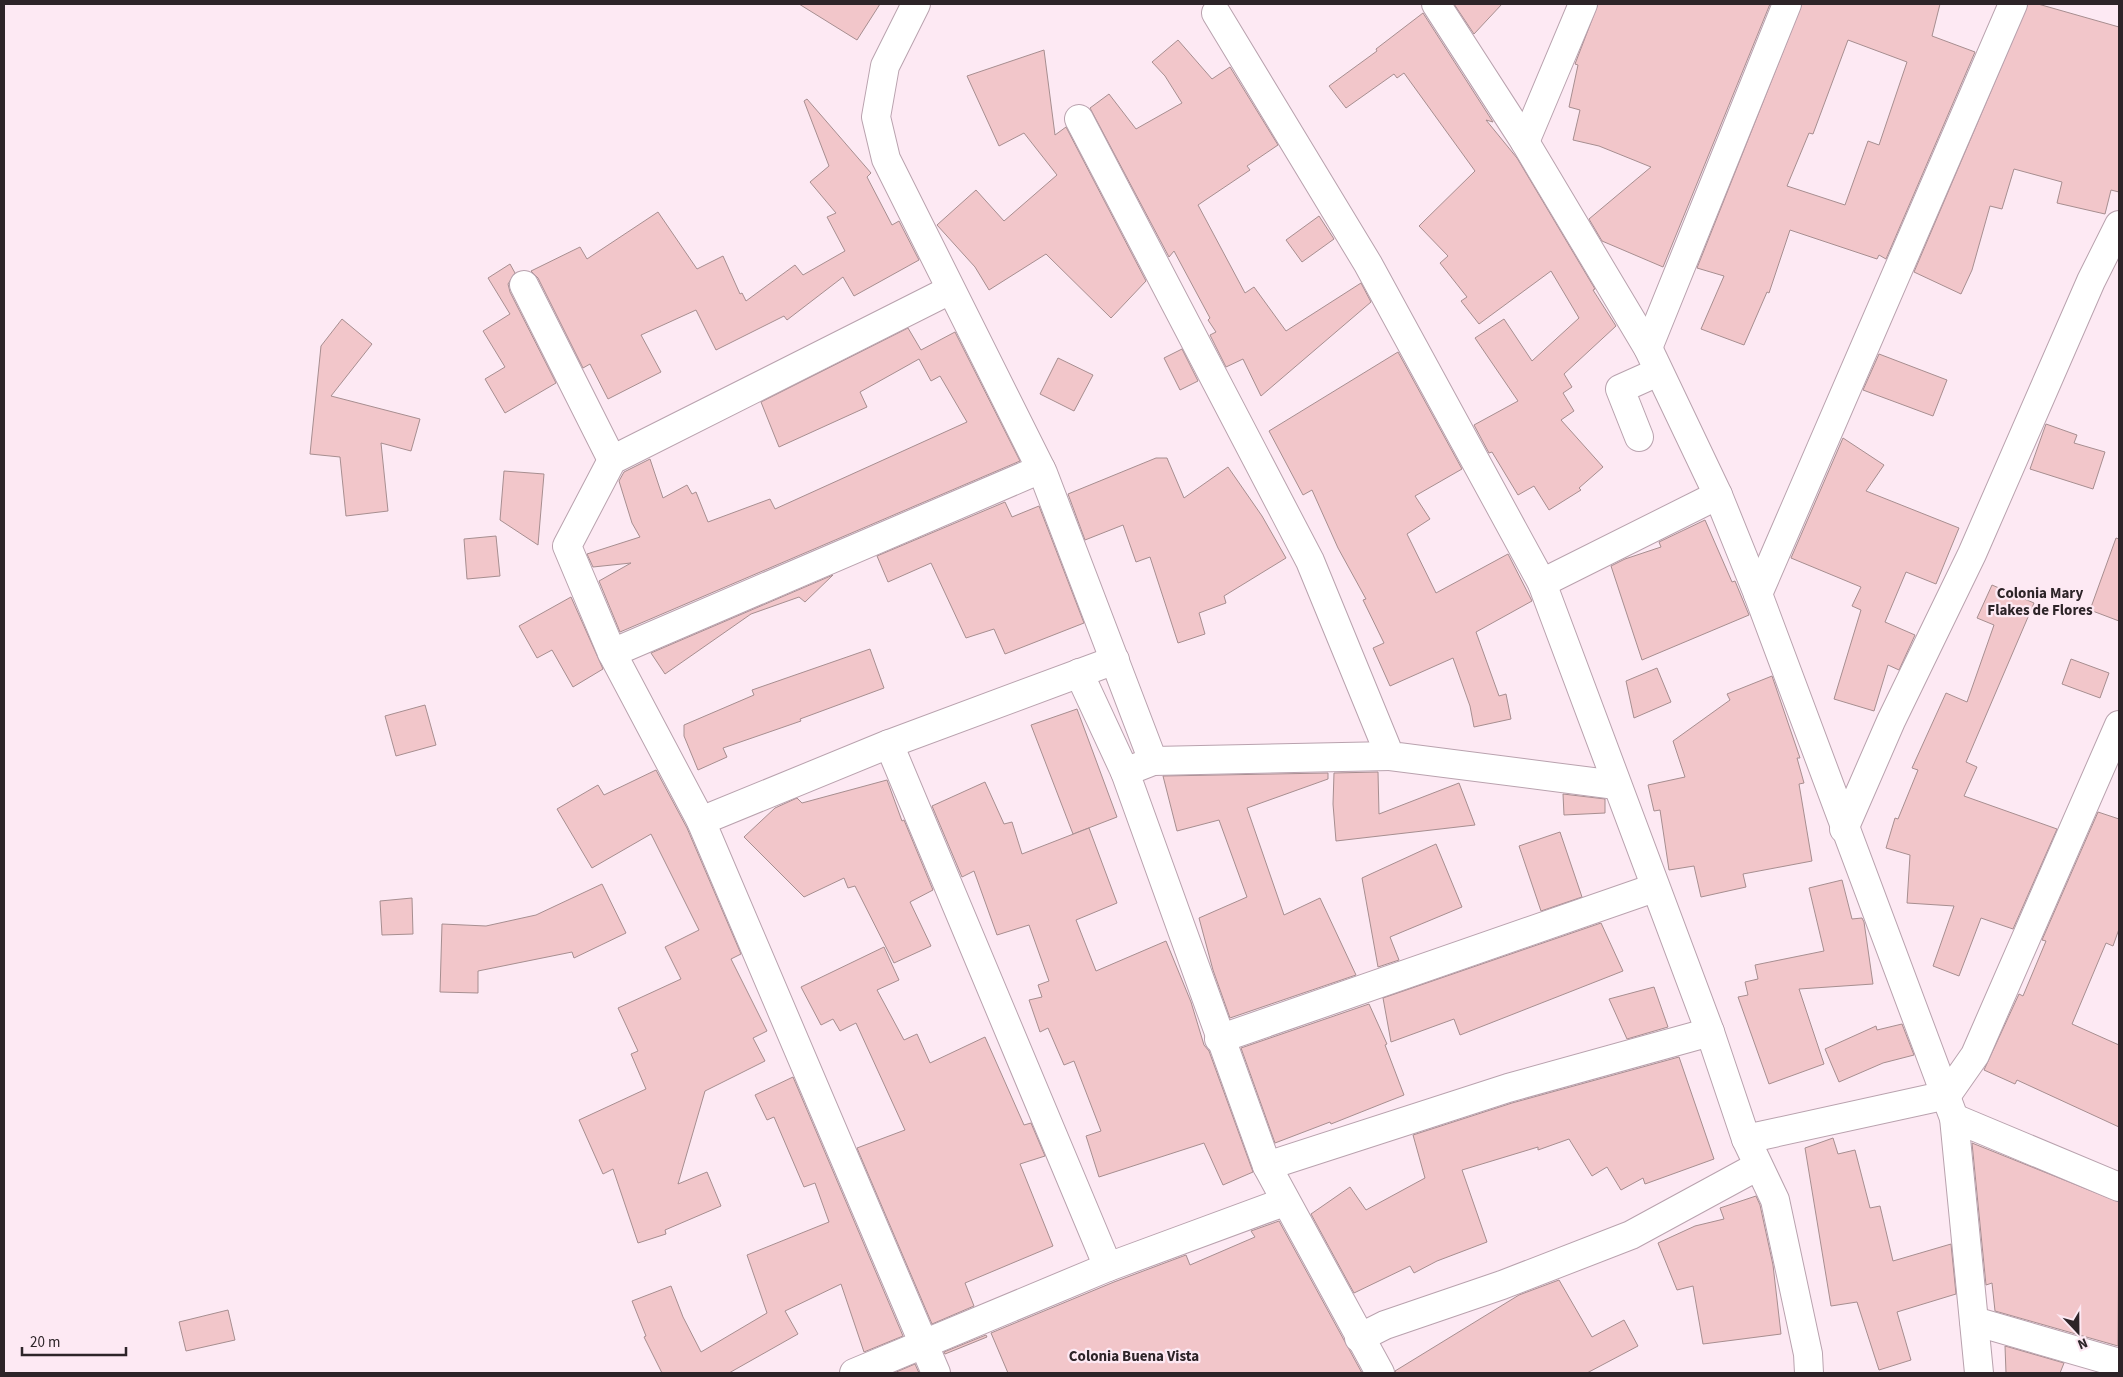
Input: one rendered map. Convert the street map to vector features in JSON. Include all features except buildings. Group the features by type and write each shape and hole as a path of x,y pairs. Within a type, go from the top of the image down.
{"street":[{"path":"916,4 884,66 876,117 886,159 1041,469 1153,761"},
{"path":"1436,4 1525,142 1653,360 1718,495 1758,594 1844,829 1950,1106 1979,1373"},
{"path":"1525,142 1583,4"},
{"path":"1639,437 1620,389 1653,360 1788,4"},
{"path":"1758,594 2013,4"},
{"path":"1216,13 1368,264 1542,583 1654,888 1710,1032 1746,1139 1775,1200 1808,1354 1809,1373"},
{"path":"1079,119 1310,561 1390,756"},
{"path":"1844,829 1891,721 1972,554 2091,281 2119,225"},
{"path":"524,285 612,460"},
{"path":"936,1373 701,821 612,653 567,546 612,460 950,290"},
{"path":"612,653 1041,469"},
{"path":"1542,583 1718,495"},
{"path":"701,821 889,744 1115,660"},
{"path":"1079,673 1125,772 1144,821 1220,1039 1267,1166 1284,1202 1375,1372"},
{"path":"1950,1106 1975,1055 2119,725"},
{"path":"889,744 1108,1267"},
{"path":"1125,772 1153,761 1390,756 1616,785"},
{"path":"1220,1039 1654,888"},
{"path":"1267,1166 1508,1088 1710,1032"},
{"path":"1746,1139 1950,1106 2119,1186"},
{"path":"1358,1338 1385,1325 1502,1285 1630,1235 1758,1166"},
{"path":"854,1373 924,1342 1108,1267 1284,1202"},
{"path":"1974,1321 2119,1363"}],"district":[{"name":"Colonia Mary Flakes de Flores","path":"2040,602"},
{"name":"Colonia Buena Vista","path":"1134,1356"}]}
